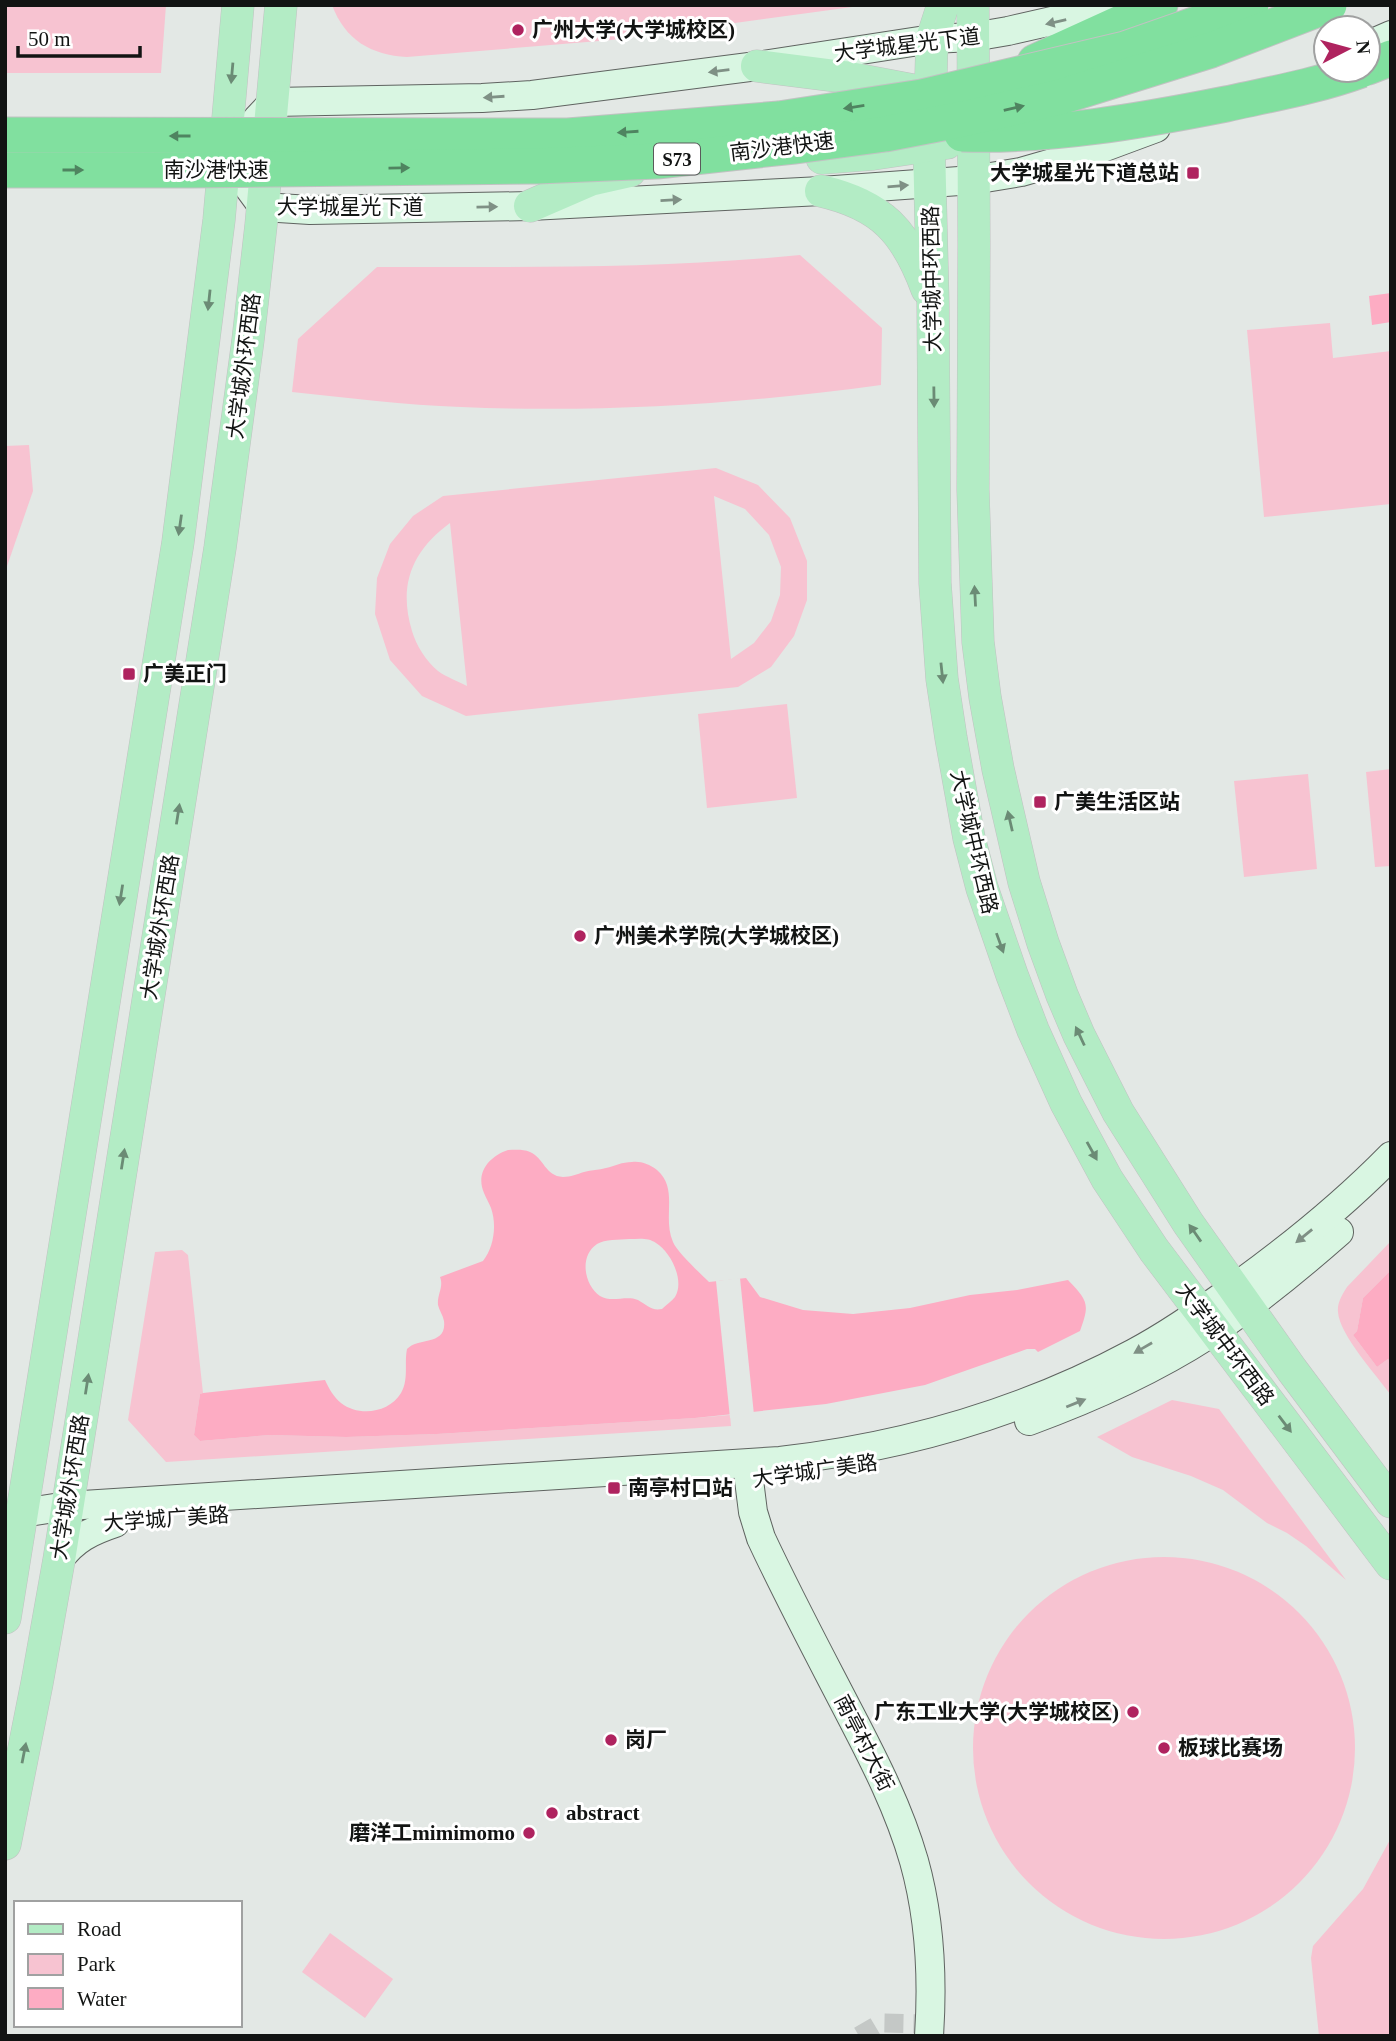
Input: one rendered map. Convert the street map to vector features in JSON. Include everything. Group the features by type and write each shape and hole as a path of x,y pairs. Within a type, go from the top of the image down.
{"highway":[{"path":"988,83 1160,5"},
{"name":"南沙港快速","path":"5,135 568,136 779,119 922,97 988,83 1125,49 1251,5"},
{"name":"南沙港快速","path":"5,170 537,166 657,161 794,146 885,134 1060,97 1211,50 1329,5"},
{"path":"885,134 986,135 1052,131 1177,114 1318,84"}],"main road":[{"name":"大学城外环西路","path":"5,1618 178,542 205,335 238,5"},
{"name":"大学城外环西路","path":"5,1844 36,1694 59,1560 220,548 263,207 281,5"},
{"name":"大学城中环西路","path":"943,5 932,39 929,146 935,583 942,679 969,838 982,888 1033,1030 1066,1103 1107,1179 1154,1250 1391,1564"},
{"name":"大学城中环西路","path":"973,5 972,37 988,83 974,139 973,180 973,491 978,642 985,697 1015,845 1043,943 1062,995 1118,1111 1185,1219 1240,1298 1391,1502"},
{"name":"大学城星光下道","path":"273,102 482,98 532,94 757,66 932,39 972,37 1037,26 1122,5"},
{"path":"757,66 844,77 930,93 988,83 1048,77 1145,55 1294,5"},
{"name":"大学城星光下道","path":"225,155 263,207 310,210 530,206 930,184 1021,172 1094,151 1312,69"},
{"path":"530,206 590,180 630,171 821,158 929,146 1234,99"},
{"path":"366,101 349,118 338,142 338,161 343,179 366,208"},
{"path":"225,155 273,102"},
{"path":"821,191 853,200 878,214 889,224 912,254 933,304"},
{"name":"大学城广美路","path":"1240,1298 1391,1156"},
{"name":"大学城广美路","path":"22,1513 65,1516 114,1514 748,1472 916,1437 1016,1406 1208,1321 1333,1237 1391,1184"},
{"path":"59,1560 77,1539 114,1514 87,1489 74,1461"},
{"name":"南亭村大街","path":"748,1472 752,1512 761,1538 881,1774 906,1835 926,1917 932,1986 929,2036"},
{"path":"16,1553 23,1541 37,1536 51,1540 59,1553 59,1560"}],"green space":[{"path":"5,5 166,5 161,73 5,73"},
{"name":"广州大学(大学城校区)","path":"332,5 867,5 611,40 407,57 382,53 361,43 344,28"},
{"path":"800,255 882,328 881,385 724,402 567,409 440,406 292,392 298,339 377,267 642,265"},
{"path":"1330,323 1333,358 1391,351 1391,504 1264,517 1247,330"},
{"path":"29,445 33,491 5,572 5,446"},
{"path":"716,468 758,485 790,518 807,561 807,600 794,636 771,667 738,687 466,716 422,696 390,660 375,614 377,578 390,544 413,516 443,496","holes":["714,496 745,509 769,535 781,567 780,595 771,621 754,643 731,659","450,523 467,686 441,673 429,662 416,642 408,614 408,584 412,570 426,545"]},
{"path":"787,704 797,798 707,808 698,714"},
{"path":"1391,769 1391,866 1375,867 1366,772"},
{"path":"1308,774 1317,869 1244,877 1234,781"},
{"path":"1391,1241 1391,1270 1363,1298 1357,1331 1353,1335 1377,1367 1388,1359 1391,1362 1391,1395 1345,1332 1338,1309 1347,1287"},
{"path":"182,1250 188,1255 203,1393 200,1394 194,1435 200,1441 270,1435 346,1437 437,1434 730,1415 731,1426 166,1462 128,1420 155,1252"},
{"path":"1172,1400 1219,1409 1346,1580 1306,1546 1267,1523 1223,1490 1191,1476 1132,1457 1097,1437"},
{"name":"板球比赛场","path":"1164,1557 1201,1561 1237,1572 1270,1589 1299,1613 1323,1642 1340,1675 1351,1711 1355,1748 1351,1785 1340,1821 1323,1854 1299,1883 1270,1907 1237,1924 1201,1935 1164,1939 1127,1935 1091,1924 1058,1907 1029,1883 1005,1854 988,1821 977,1785 973,1748 977,1711 988,1675 1005,1642 1029,1613 1058,1589 1091,1572 1127,1561"},
{"path":"1391,1838 1391,2036 1319,2036 1311,1958 1313,1946 1363,1889"},
{"path":"330,1933 393,1979 365,2018 302,1972"}],"water":[{"path":"1391,293 1391,322 1372,325 1369,296"},
{"path":"508,1150 530,1152 539,1158 552,1174 563,1177 628,1162 651,1166 664,1178 667,1186 670,1233 675,1246 709,1282 746,1278 760,1297 803,1310 853,1314 910,1308 970,1295 1017,1290 1068,1280 1085,1303 1083,1322 1080,1331 1038,1352 1035,1349 1027,1349 925,1385 826,1404 695,1418 437,1434 346,1437 270,1435 200,1441 194,1435 200,1394 203,1393 325,1380 338,1401 356,1410 381,1409 396,1400 405,1382 407,1349 437,1338 444,1329 438,1305 440,1277 483,1261 490,1249 494,1221 481,1178 490,1161","holes":["608,1240 653,1241 662,1247 675,1267 678,1290 662,1309 652,1308 633,1299 605,1298 590,1285 586,1263 591,1249"]},
{"path":"1391,1270 1391,1362 1388,1359 1377,1367 1353,1335 1357,1331 1363,1298"}],"pier":[{"path":"740,1278 754,1415 730,1418 716,1281"}],"tunnel":[{"path":"859,2036 881,2023 930,2024"}],"place":[{"name":"广州大学(大学城校区)","path":"518,30"},
{"name":"大学城星光下道总站","path":"1193,173"},
{"name":"广美正门","path":"129,674"},
{"name":"广美生活区站","path":"1040,802"},
{"name":"广州美术学院(大学城校区)","path":"580,936"},
{"name":"南亭村口站","path":"614,1488"},
{"name":"广东工业大学(大学城校区)","path":"1133,1712"},
{"name":"岗厂","path":"611,1740"},
{"name":"板球比赛场","path":"1164,1748"},
{"name":"abstract","path":"552,1813"},
{"name":"磨洋工mimimomo","path":"529,1833"}]}
